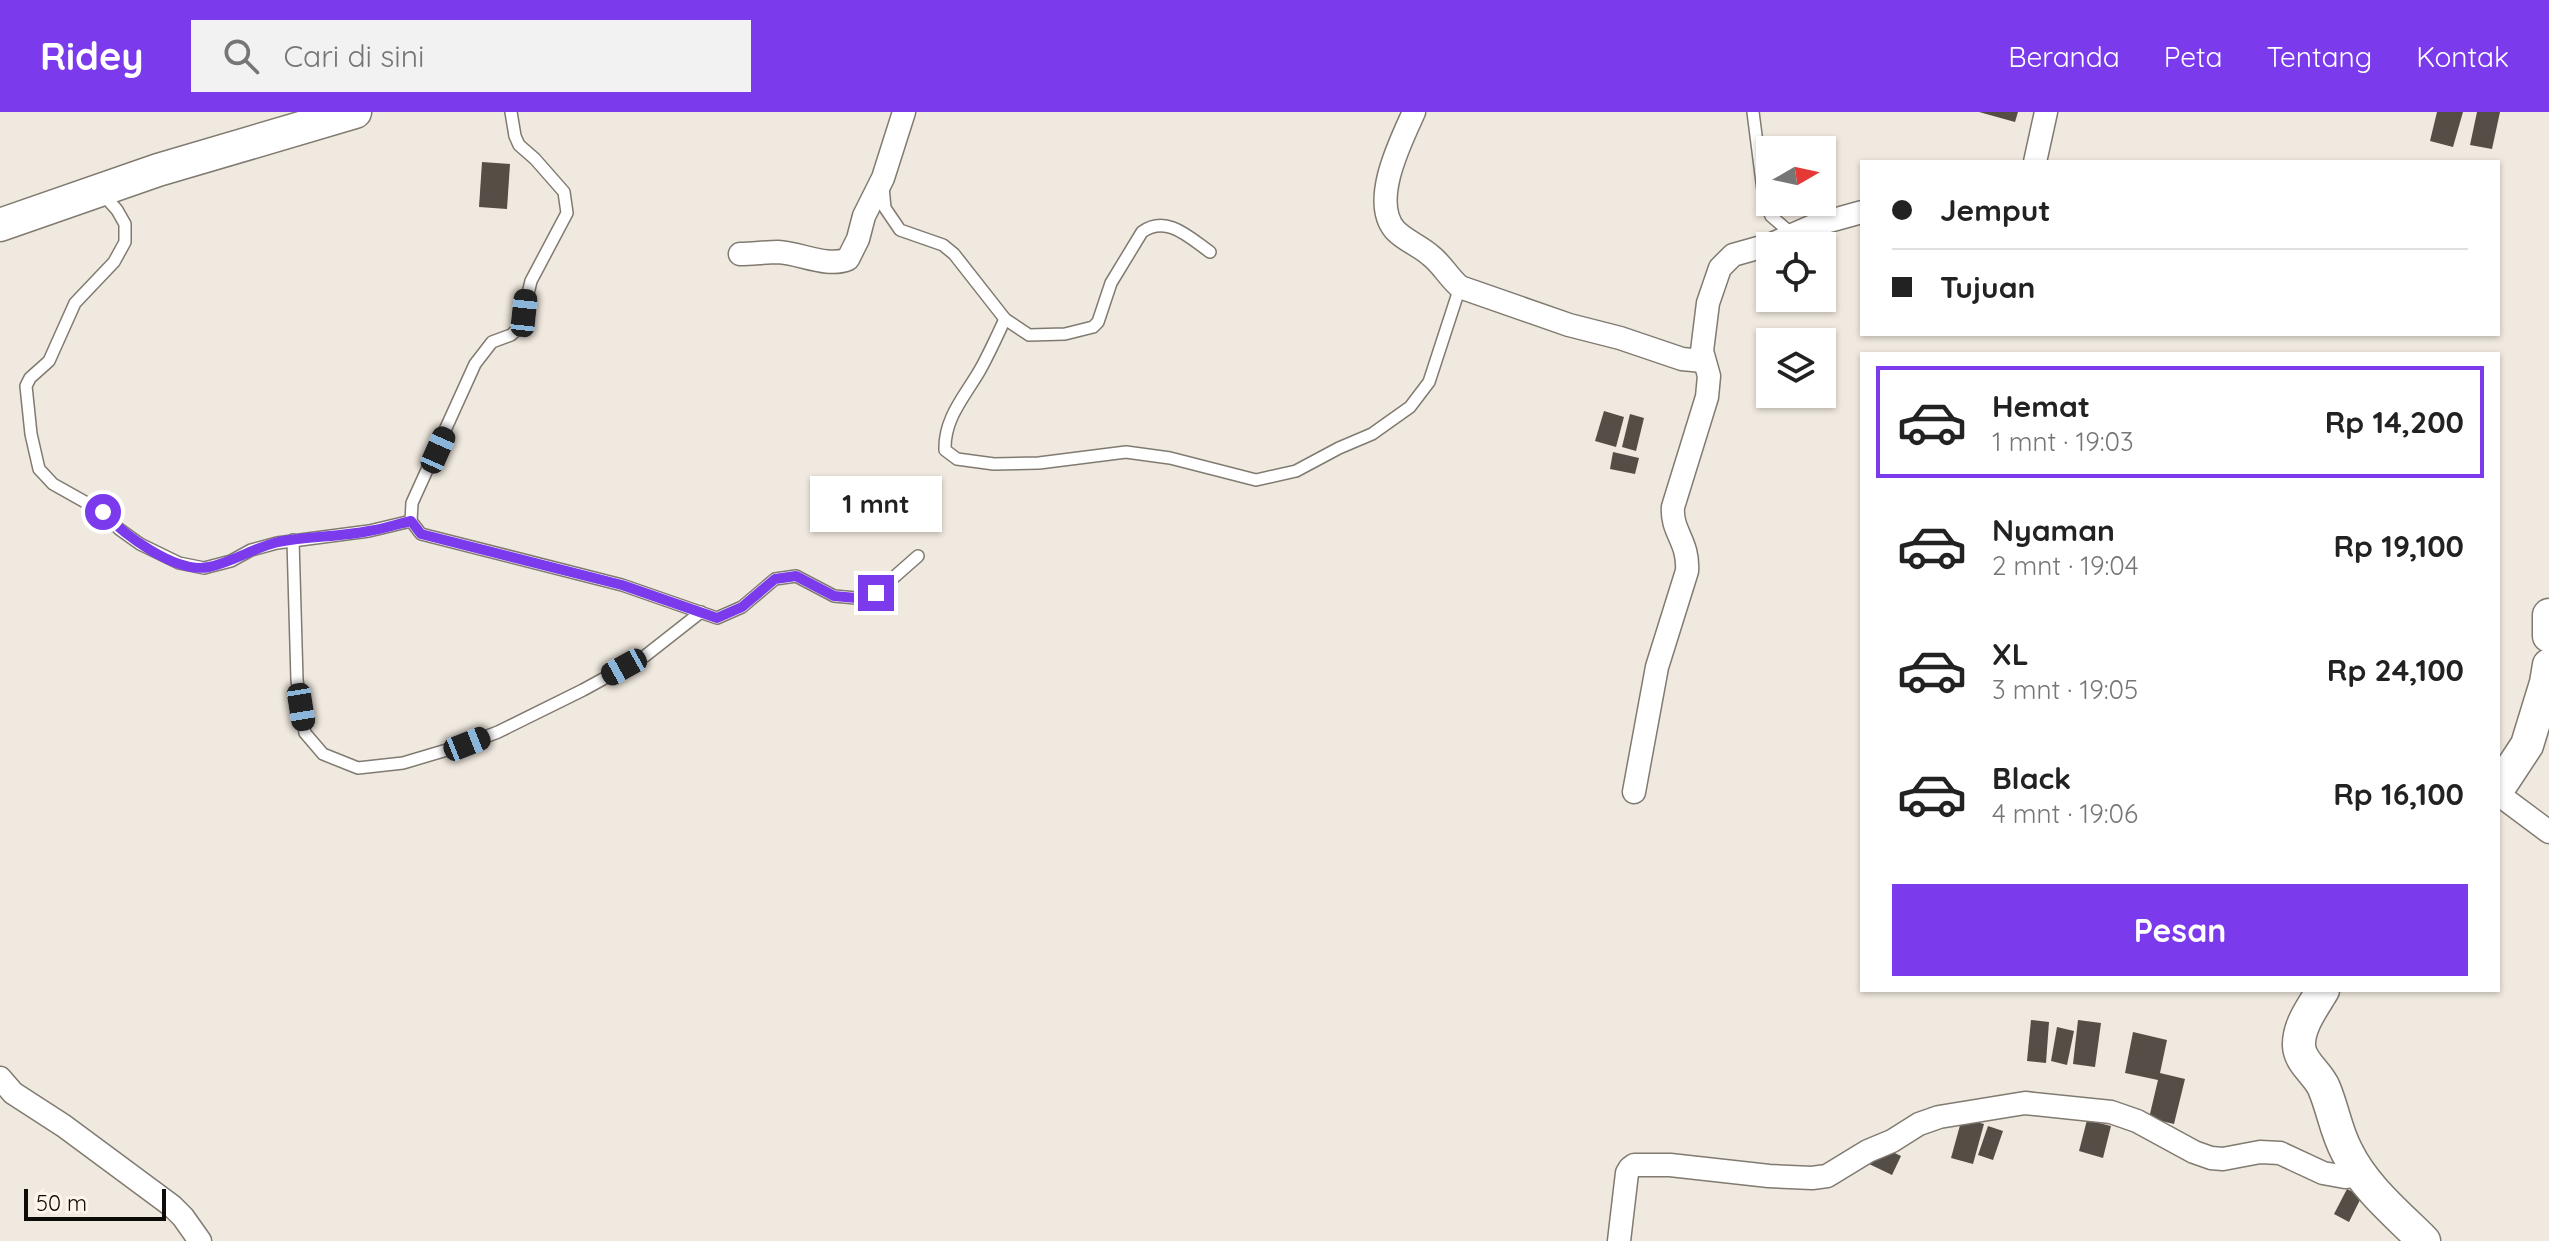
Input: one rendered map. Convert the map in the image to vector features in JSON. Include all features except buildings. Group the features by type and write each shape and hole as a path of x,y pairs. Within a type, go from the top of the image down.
{"street":[{"path":"0,225 295,120 355,112"},
{"path":"740,254 778,252 842,262 848,259 883,178 904,112"},
{"path":"1414,112 1388,177 1385,198 1390,221 1396,231 1432,256 1449,278 1460,287 1569,325 1682,359 1703,361"},
{"path":"2035,160 2046,112"},
{"path":"1798,232 1860,213"},
{"path":"1634,792 1657,667 1687,571 1685,543 1672,517 1675,494 1710,383 1702,351 1708,303 1726,259 1756,249"},
{"path":"2549,615 2549,636"},
{"path":"2500,788 2527,745 2549,665"},
{"path":"2500,793 2549,832"},
{"path":"2322,992 2305,1020 2299,1046 2302,1058 2323,1086 2347,1153 2361,1175 2424,1241"},
{"path":"0,1078 13,1093 64,1126 172,1206 200,1241"},
{"path":"1619,1241 1627,1173 1634,1165 1670,1165 1769,1176 1827,1176 1848,1161 1892,1141 1919,1124 1939,1117 2025,1103 2111,1112 2137,1121 2211,1158 2223,1159 2260,1152 2280,1153 2323,1173 2345,1177 2361,1175"}],"lane":[{"path":"511,112 519,145 564,192 567,213 531,281 520,327 511,335 492,342 475,364 412,503 411,521 421,534 622,585 717,618 742,607 775,579 796,576 834,596 856,598 876,593 918,556"},
{"path":"1753,112 1764,198 1771,216 1790,232"},
{"path":"883,178 885,208 900,230 943,245 954,254 1005,319 1029,335 1065,334 1093,327 1098,322 1111,283 1142,232 1149,227 1163,225 1181,230 1210,252"},
{"path":"99,190 125,224 125,242 114,262 75,303 49,361 30,378 26,386 31,434 39,469 53,484 103,512 140,544 179,563 204,568 231,561 264,546 369,531 411,521"},
{"path":"1005,319 944,435 945,450 957,459 994,464 1039,463 1126,452 1170,458 1256,480 1296,471 1372,434 1410,407 1429,382 1460,287"},
{"path":"293,540 297,680 305,733 323,754 358,768 403,763 498,732 645,656 701,612"}],"route":[{"path":"103,512 140,544 179,563 204,568 277,543 369,531 411,521 421,534 622,585 717,618 742,607 775,579 796,576 834,596 856,598 876,593"}]}
